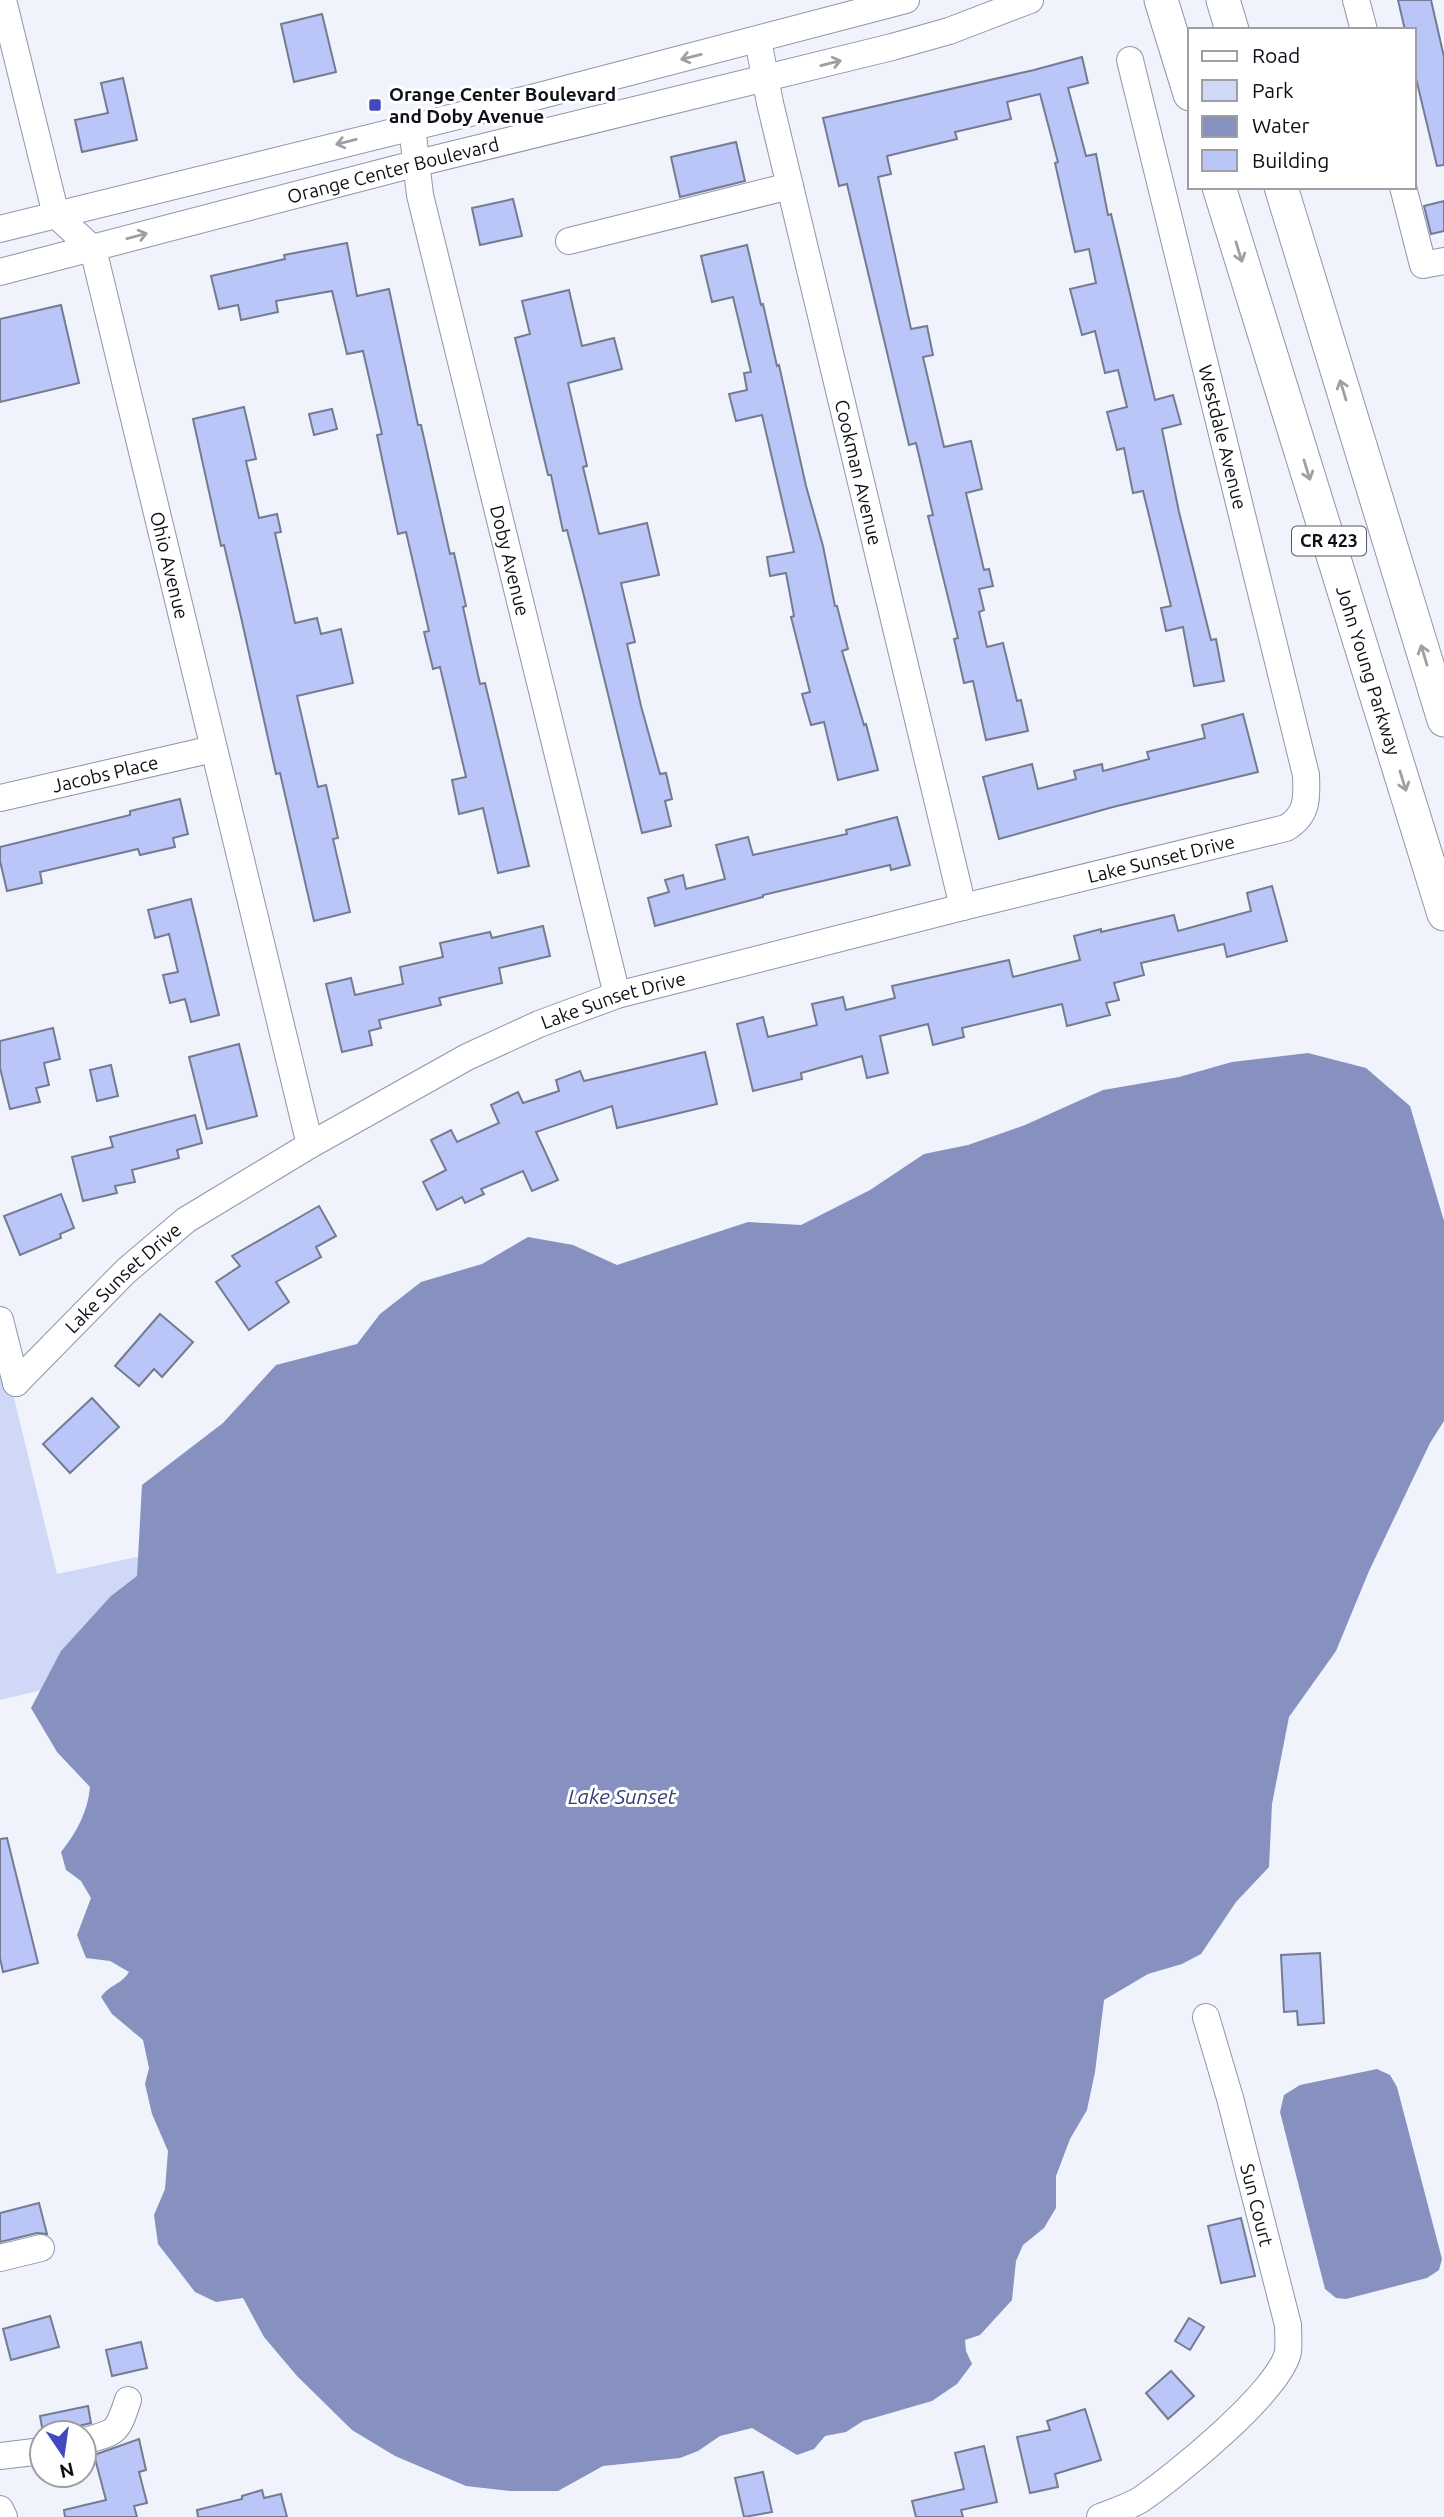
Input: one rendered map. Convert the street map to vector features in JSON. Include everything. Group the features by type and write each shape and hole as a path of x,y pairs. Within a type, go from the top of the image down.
{"main road":[{"path":"1161,0 1188,88"},
{"path":"1223,0 1231,28"},
{"name":"John Young Parkway","path":"1220,189 1442,901"},
{"name":"CR 423","path":"1282,189 1444,720"}],"street":[{"path":"3,0 56,215 93,248"},
{"name":"Orange Center Boulevard","path":"0,229 758,40 906,0"},
{"name":"Orange Center Boulevard","path":"0,272 418,163 765,80 949,31 1030,0"},
{"path":"1356,0 1363,28"},
{"name":"Cookman Avenue","path":"758,40 790,186 963,907"},
{"name":"Westdale Avenue","path":"1130,60 1306,775 1304,814"},
{"name":"Doby Avenue","path":"412,126 421,195 617,995"},
{"path":"569,241 790,186"},
{"path":"1404,189 1423,265 1444,261"},
{"name":"Ohio Avenue","path":"93,248 310,1145"},
{"name":"Jacobs Place","path":"0,798 213,749"},
{"name":"Lake Sunset Drive","path":"0,1320 16,1383 126,1271 186,1220 310,1145 467,1057 539,1024 617,995 1286,828 1304,814"},
{"name":"Sun Court","path":"1100,2517 1138,2501 1199,2456 1266,2389 1279,2372 1288,2353 1287,2325 1206,2017"},
{"path":"0,2258 41,2248"},
{"path":"98,2436 114,2431 119,2426 128,2400"},
{"path":"0,2456 28,2453"},
{"path":"0,2509 4,2517"}],"green space":[{"path":"0,1341 57,1574 221,1539 151,1664 0,1700"}],"water":[{"name":"Lake Sunset","path":"1308,1053 1366,1068 1410,1106 1444,1221 1444,1421 1430,1443 1369,1571 1336,1651 1289,1717 1272,1804 1269,1867 1236,1902 1201,1954 1182,1964 1148,1974 1104,2000 1095,2072 1087,2110 1070,2139 1056,2176 1056,2208 1044,2228 1023,2245 1016,2261 1012,2300 980,2335 965,2340 966,2351 972,2364 957,2384 932,2401 863,2421 846,2432 825,2436 814,2449 797,2455 752,2428 720,2436 698,2451 680,2458 603,2466 558,2491 510,2491 466,2486 395,2456 352,2430 297,2376 264,2337 243,2298 216,2302 195,2292 158,2244 154,2215 165,2189 168,2151 152,2114 145,2084 149,2068 143,2040 112,2014 101,1997 129,1972 110,1961 86,1958 77,1935 91,1898 81,1881 66,1870 61,1852 81,1821 90,1787 57,1752 31,1708 61,1651 111,1596 137,1576 142,1485 223,1423 276,1365 357,1344 380,1314 421,1282 482,1264 528,1237 573,1245 617,1265 748,1222 801,1225 870,1190 924,1154 968,1145 1025,1125 1103,1090 1179,1077 1232,1062"},
{"path":"1377,2069 1390,2075 1397,2087 1442,2259 1439,2270 1427,2278 1346,2299 1336,2298 1325,2289 1280,2112 1284,2095 1300,2085"}],"building":[{"path":"1398,0 1431,0 1444,57 1444,165 1437,166 1416,78 1416,28 1405,28"},
{"path":"322,14 336,72 294,82 281,24"},
{"path":"1082,57 1088,83 1068,88 1086,156 1096,154 1108,215 1111,214 1155,400 1173,395 1181,424 1162,429 1179,512 1211,640 1216,639 1224,681 1194,686 1183,627 1166,631 1161,608 1171,606 1143,491 1133,493 1124,448 1117,450 1107,412 1127,407 1118,370 1105,373 1095,331 1082,335 1070,289 1096,283 1089,249 1075,252 1055,163 1058,162 1040,94 1007,102 1011,119 955,132 957,139 887,156 891,174 878,177 911,329 927,326 933,355 923,357 944,447 971,441 982,489 966,493 984,570 989,569 993,586 979,589 984,610 979,612 987,647 1003,643 1017,701 1021,700 1028,731 986,740 973,681 964,683 954,639 958,638 928,516 933,515 916,443 909,445 847,184 839,186 823,118"},
{"path":"123,78 137,140 82,152 75,120 108,113 101,83"},
{"path":"736,142 745,181 680,197 671,157"},
{"path":"513,199 522,236 480,245 472,208"},
{"path":"1444,201 1444,231 1431,234 1424,206"},
{"path":"347,243 357,296 389,289 418,425 421,425 450,554 454,553 480,684 485,683 529,866 498,873 483,808 459,814 452,780 466,777 440,667 433,669 424,632 429,631 406,532 398,534 377,435 382,434 363,351 347,354 332,291 276,301 278,312 241,320 238,305 219,309 211,276 285,259 284,255"},
{"path":"747,245 777,366 779,365 835,606 848,649 842,651 878,770 838,780 824,722 811,725 802,694 810,692 791,617 794,616 786,573 770,576 767,557 794,552 762,415 736,421 729,394 747,390 744,373 751,372 733,297 712,302 701,256"},
{"path":"569,290 582,346 614,338 622,369 568,383 587,466 583,467 599,534 647,523 659,575 621,583 635,642 627,644 641,706 660,774 666,773 672,799 665,801 671,826 642,833 583,592 567,530 563,531 551,475 548,475 515,338 530,334 522,301"},
{"path":"61,305 79,383 0,402 0,319"},
{"path":"244,407 256,459 246,461 259,518 277,514 281,532 275,533 295,623 317,618 321,634 341,629 353,683 297,696 318,787 326,785 338,838 333,839 350,912 314,921 280,773 276,774 224,545 221,546 193,419"},
{"path":"332,409 337,429 314,435 309,414"},
{"path":"1243,714 1258,772 1113,807 999,839 983,777 1032,764 1038,789 1076,779 1074,771 1102,764 1103,771 1149,759 1147,752 1205,738 1202,725"},
{"path":"180,799 188,834 173,838 175,847 140,855 138,849 40,872 42,883 7,891 0,861 0,847 130,815 130,811"},
{"path":"897,817 910,865 891,870 890,865 763,895 655,926 648,898 669,892 665,880 683,875 686,889 725,879 716,845 748,837 753,855 847,834 846,830"},
{"path":"1272,886 1287,941 1227,957 1224,944 1141,963 1144,975 1114,983 1119,1000 1106,1003 1110,1015 1067,1026 1062,1004 962,1028 964,1037 933,1045 928,1024 880,1036 888,1073 867,1078 862,1056 801,1073 802,1079 753,1091 737,1024 763,1017 768,1037 817,1025 812,1004 843,997 846,1010 895,998 892,986 1009,960 1013,977 1080,960 1074,936 1174,915 1178,931 1251,911 1247,893"},
{"path":"191,899 219,1015 191,1022 185,999 170,1003 163,975 178,972 169,934 155,938 148,910"},
{"path":"543,926 550,956 499,968 502,983 439,998 441,1005 379,1020 381,1028 369,1031 372,1045 342,1052 326,984 351,978 355,995 403,984 400,967 443,957 440,943 490,932 492,938"},
{"path":"53,1028 60,1059 44,1063 49,1085 36,1088 40,1102 10,1109 0,1068 0,1041"},
{"path":"239,1044 257,1116 207,1129 189,1057"},
{"path":"705,1052 717,1104 617,1128 612,1106 536,1132 558,1180 532,1191 523,1171 481,1189 484,1194 465,1203 462,1197 437,1210 423,1182 446,1170 431,1140 451,1130 457,1142 499,1123 491,1105 518,1092 523,1103 559,1091 556,1080 580,1071 584,1081"},
{"path":"111,1065 118,1096 97,1101 90,1070"},
{"path":"195,1115 202,1143 177,1150 179,1158 132,1170 135,1182 115,1186 117,1193 83,1201 72,1157 113,1147 110,1137"},
{"path":"61,1194 74,1228 60,1234 61,1238 20,1255 4,1216"},
{"path":"319,1206 336,1236 316,1247 321,1257 276,1282 289,1302 249,1330 216,1282 240,1266 232,1256"},
{"path":"160,1314 193,1342 162,1377 154,1369 139,1386 115,1366"},
{"path":"92,1398 119,1427 70,1473 43,1444"},
{"path":"7,1838 38,1963 3,1972 0,1958 0,1839"},
{"path":"1320,1953 1324,2023 1298,2025 1297,2011 1284,2012 1281,1955"},
{"path":"39,2203 47,2234 37,2233 0,2242 0,2213"},
{"path":"1241,2218 1255,2276 1221,2283 1208,2226"},
{"path":"50,2316 59,2347 11,2360 3,2329"},
{"path":"1189,2318 1204,2327 1190,2350 1175,2341"},
{"path":"141,2342 147,2368 112,2376 106,2350"},
{"path":"1171,2371 1194,2396 1168,2419 1146,2393"},
{"path":"88,2406 90,2419 41,2419 40,2416"},
{"path":"1085,2409 1101,2460 1055,2474 1058,2487 1030,2493 1017,2437 1050,2430 1047,2421"},
{"path":"139,2439 146,2470 139,2472 147,2503 134,2506 137,2517 65,2517 64,2510 106,2500 98,2470 98,2454"},
{"path":"984,2446 997,2502 961,2510 963,2517 916,2517 912,2501 964,2489 955,2453"},
{"path":"763,2472 772,2512 744,2517 735,2478"},
{"path":"262,2490 264,2498 281,2494 287,2517 198,2517 197,2510 242,2499 242,2496"}],"place":[{"name":"Orange Center Boulevard and Doby Avenue","path":"375,105"}]}
